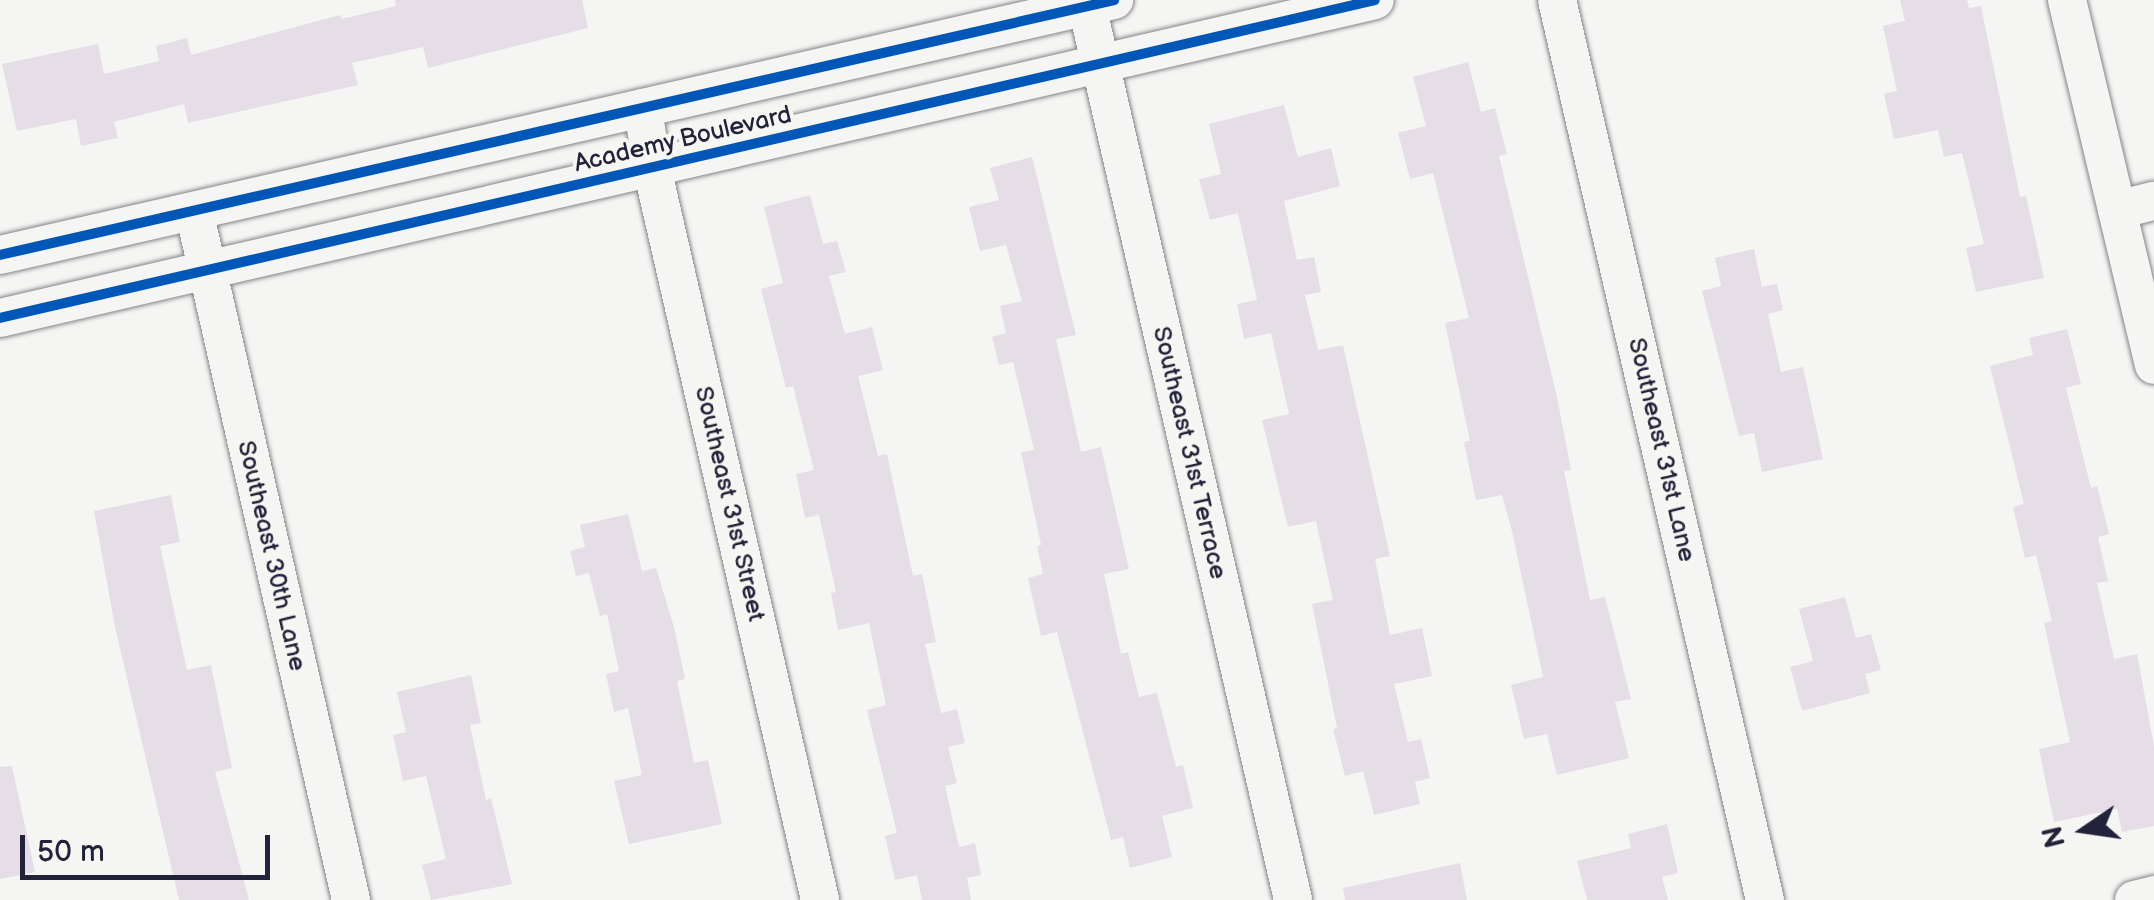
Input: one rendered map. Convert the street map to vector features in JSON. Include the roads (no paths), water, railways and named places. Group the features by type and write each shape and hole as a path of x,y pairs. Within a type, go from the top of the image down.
{"street":[{"name":"Academy Boulevard","path":"0,318 1375,0"},
{"name":"Southeast 31st Lane","path":"1557,0 1765,900"},
{"path":"2068,0 2154,365"},
{"name":"Academy Boulevard","path":"0,255 1100,3"},
{"name":"Southeast 31st Terrace","path":"1100,3 1100,63 1293,900"},
{"name":"Southeast 31st Street","path":"643,108 652,168 820,900"},
{"path":"2117,210 2154,201"},
{"name":"Southeast 30th Lane","path":"194,211 351,900"},
{"path":"2134,900 2154,895"}]}
